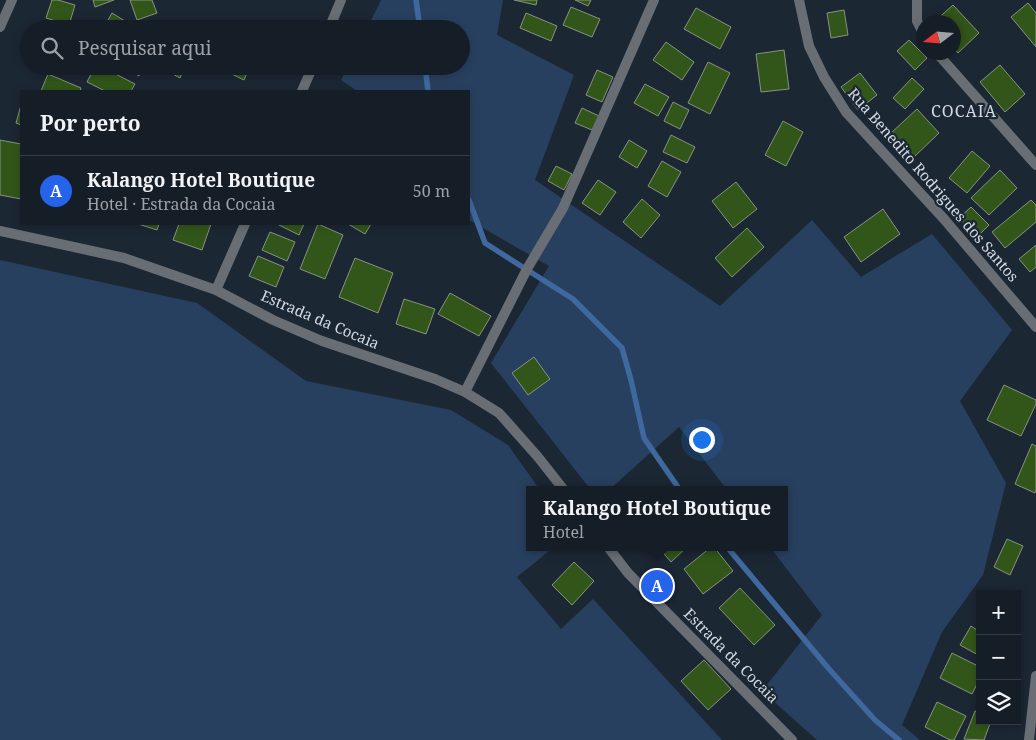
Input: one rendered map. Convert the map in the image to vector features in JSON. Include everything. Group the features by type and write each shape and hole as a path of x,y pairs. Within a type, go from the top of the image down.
{"street":[{"path":"0,27 12,0"},
{"path":"333,20 341,0"},
{"path":"465,392 526,269 564,208 654,0"},
{"name":"Rua Benedito Rodrigues dos Santos","path":"800,0 809,46 824,78 846,112 944,219 1036,327"},
{"path":"917,0 917,15"},
{"path":"943,60 1035,161"},
{"path":"302,90 309,75"},
{"path":"216,290 245,225"},
{"name":"Estrada da Cocaia","path":"0,231 124,258 216,290 273,320 322,341 435,379 465,392 499,413 561,486"},
{"name":"Estrada da Cocaia","path":"611,551 628,573 792,740"},
{"path":"1029,740 1036,676"}],"shaded area":[{"path":"381,0 503,0 497,35 574,75 535,180 720,306 812,220 861,277 932,234 1012,330 960,401 1006,483 983,575 942,632 902,725 920,740 817,740 762,691 822,615 773,551 788,551 788,486 724,486 679,427 613,486 588,486 491,363 549,266 470,221 470,90 356,90 341,80 344,75 470,75 470,20 371,20"},
{"path":"0,260 197,303 306,381 451,410 508,445 537,486 526,486 526,551 549,551 517,577 561,629 593,599 722,740 0,740"}],"building":[{"path":"52,0 75,5 70,20 46,18"},
{"path":"93,0 114,0 95,7"},
{"path":"130,0 152,0 157,13 137,20"},
{"path":"514,0 537,0 536,5"},
{"path":"575,0 591,0 588,6"},
{"path":"1028,3 1036,13 1036,47 1011,17"},
{"path":"953,5 979,33 961,50 961,15 942,15"},
{"path":"571,7 600,19 592,37 563,25"},
{"path":"696,8 731,27 720,49 684,29"},
{"path":"844,10 848,35 831,38 827,13"},
{"path":"112,13 123,20 108,20"},
{"path":"526,13 557,26 551,41 520,28"},
{"path":"909,40 916,47 916,60 925,60 915,70 897,51"},
{"path":"666,42 694,62 682,80 653,60"},
{"path":"784,50 789,89 761,92 756,54"},
{"path":"708,62 730,73 710,114 688,103"},
{"path":"1000,65 1025,94 1005,112 980,82"},
{"path":"597,70 613,77 602,102 586,95"},
{"path":"860,73 877,95 858,110 841,87"},
{"path":"48,75 81,88 80,90 41,90"},
{"path":"90,75 118,75 135,84 132,90 103,90 87,82"},
{"path":"234,75 246,75 244,80"},
{"path":"912,78 924,89 905,109 893,98"},
{"path":"645,84 669,97 658,116 634,103"},
{"path":"673,102 689,110 680,129 664,121"},
{"path":"582,108 599,116 592,130 575,123"},
{"path":"20,109 20,125 16,123"},
{"path":"917,109 939,133 914,157 891,133"},
{"path":"783,121 803,132 786,166 765,155"},
{"path":"671,135 695,147 687,163 663,152"},
{"path":"0,140 20,144 20,199 0,195"},
{"path":"629,140 647,151 637,168 619,157"},
{"path":"972,151 990,166 967,193 949,178"},
{"path":"662,161 681,172 667,197 648,186"},
{"path":"556,166 572,174 564,190 548,181"},
{"path":"1000,170 1017,188 989,215 971,198"},
{"path":"598,180 616,192 600,215 582,203"},
{"path":"736,182 757,209 733,228 712,201"},
{"path":"642,199 660,215 641,238 623,222"},
{"path":"1031,200 1036,205 1036,222 1005,248 992,232"},
{"path":"971,207 989,225 977,237 959,218"},
{"path":"883,209 900,234 861,262 844,237"},
{"path":"141,225 159,225 157,230"},
{"path":"179,225 211,225 202,250 173,240"},
{"path":"279,225 304,225 299,235"},
{"path":"318,225 343,235 325,279 300,269"},
{"path":"350,225 370,225 365,234"},
{"path":"747,228 764,247 732,277 715,258"},
{"path":"270,232 295,242 287,261 262,250"},
{"path":"1036,245 1036,267 1030,272 1019,259"},
{"path":"258,256 284,267 276,287 249,276"},
{"path":"355,258 393,273 378,313 339,297"},
{"path":"450,293 491,316 479,336 438,314"},
{"path":"404,299 435,309 426,334 396,324"},
{"path":"534,357 550,379 528,395 512,373"},
{"path":"1004,385 1036,400 1036,404 1021,436 987,420"},
{"path":"1032,444 1036,446 1035,493 1015,484"},
{"path":"1007,539 1023,546 1010,575 994,567"},
{"path":"661,551 683,551 671,562"},
{"path":"706,551 717,551 733,571 703,594 684,569"},
{"path":"574,562 594,581 572,605 552,585"},
{"path":"740,588 775,625 754,645 719,608"},
{"path":"971,626 976,629 976,654 960,645"},
{"path":"952,653 976,665 976,686 972,694 940,678"},
{"path":"704,660 731,689 708,710 681,681"},
{"path":"937,702 966,716 954,740 950,740 925,727"},
{"path":"976,711 976,725 990,725 984,740 964,739"}],"waterway":[{"path":"416,0 419,20"},
{"path":"426,75 428,90"},
{"path":"470,203 485,243 573,299 622,348 644,438 677,486"},
{"path":"730,551 829,669 875,720 899,740"}],"place":[{"name":"Kalango Hotel Boutique","path":"657,586"}],"district":[{"name":"COCAIA","path":"964,111"}]}
